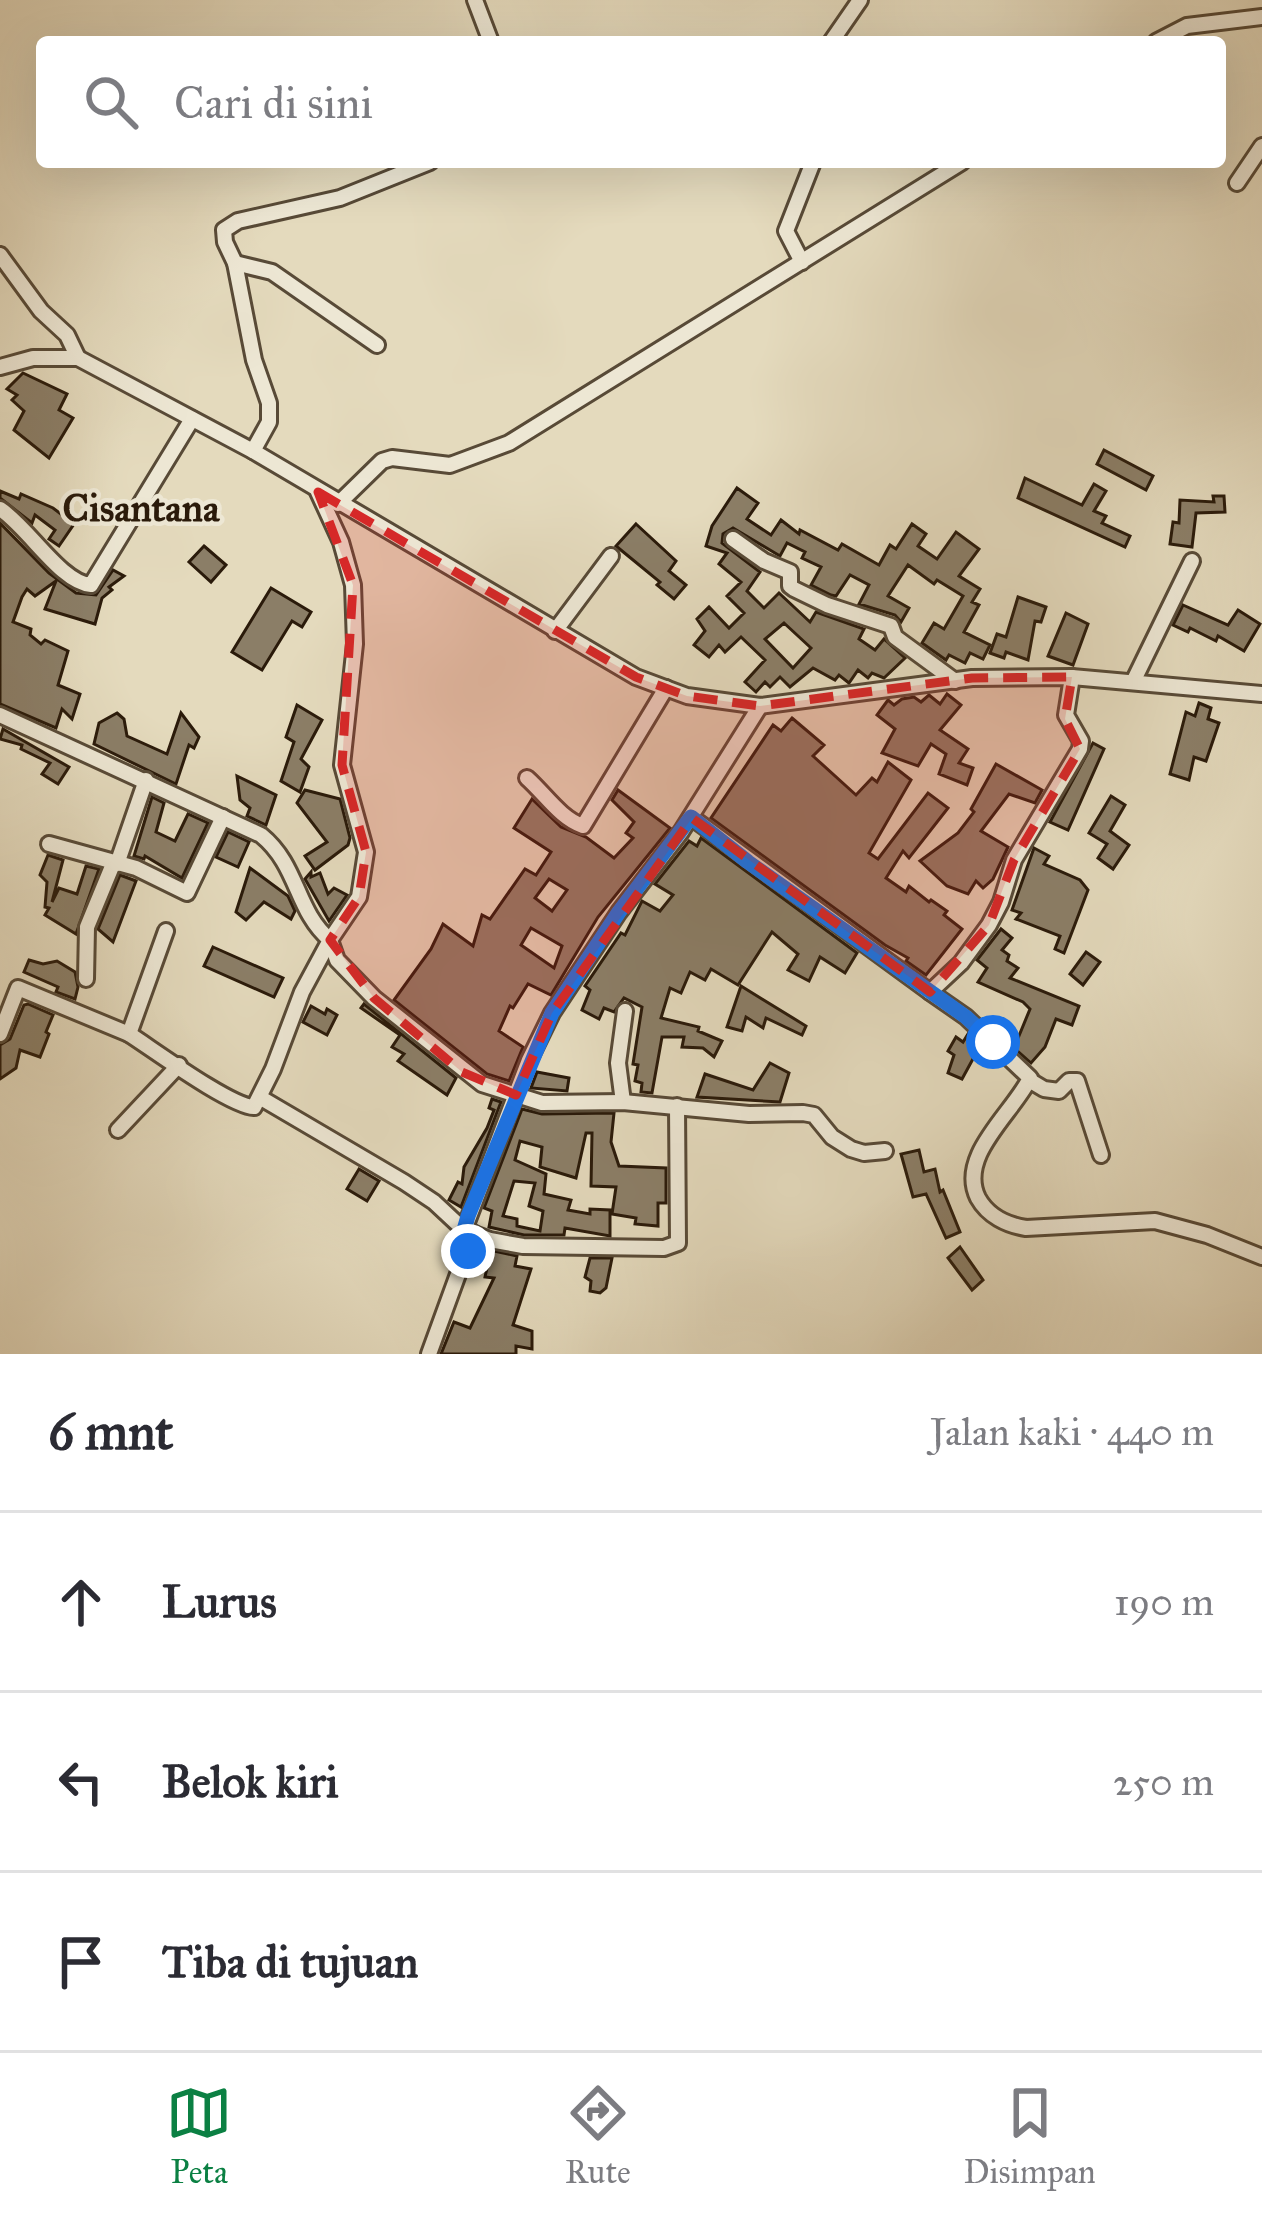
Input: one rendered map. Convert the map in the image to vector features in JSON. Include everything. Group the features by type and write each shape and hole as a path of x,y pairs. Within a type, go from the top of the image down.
{"street":[{"path":"475,0 489,36"},
{"path":"835,36 860,0"},
{"path":"1168,36 1187,26 1262,17"},
{"path":"1237,184 1262,146"},
{"path":"253,452 270,414 226,228 238,221 340,198 415,168"},
{"path":"802,262 786,231 812,168"},
{"path":"338,504 382,461 392,458 450,466 509,443 952,168"},
{"path":"0,255 40,311 67,335 78,358"},
{"path":"236,263 272,272 377,345"},
{"path":"0,367 33,358 78,358 253,452 636,677 712,701 760,706 955,681 1072,676 1262,694"},
{"path":"0,509 35,539 55,565 79,584 91,585 192,419"},
{"path":"0,1034 18,988 129,1034 246,1108 254,1108 261,1098 302,992 359,897 366,852 343,765 356,644 353,585 341,542 318,492"},
{"path":"733,539 774,567 790,572 794,589 891,626 895,637 955,681"},
{"path":"555,631 611,556"},
{"path":"1133,682 1192,561"},
{"path":"931,992 961,963 989,925 1014,860 1080,749 1082,741 1066,716 1072,676"},
{"path":"527,778 554,801 557,810 583,826 666,688"},
{"path":"429,1354 516,1095 552,1013 619,912 691,817 760,706"},
{"path":"0,715 261,835 277,848 292,873 306,914 330,940 337,960 374,998 482,1084 542,1103 623,1102 749,1114 803,1113 814,1115 832,1137 851,1149 885,1151"},
{"path":"86,979 87,927 146,780"},
{"path":"49,844 136,868 187,893 223,817"},
{"path":"691,817 931,992 1024,1068 1029,1080 1059,1090 1069,1081 1077,1082 1101,1155"},
{"path":"129,1034 166,931"},
{"path":"623,1102 618,1063 625,1011"},
{"path":"118,1130 178,1065"},
{"path":"1029,1080 974,1166 976,1194 1002,1222 1026,1228 1155,1221 1207,1234 1262,1257"},
{"path":"261,1098 434,1202 469,1231 523,1246 670,1248 680,1237 677,1106"}],"highlighted area":[{"path":"318,492 636,677 687,696 760,706 972,678 1072,677 1065,719 1080,749 1014,860 989,925 930,992 692,818 552,1013 516,1095 462,1072 374,998 330,940 359,897 366,852 342,765 353,585"}],"building":[{"path":"23,373 67,394 59,410 73,418 49,458 14,430 24,411 12,400 17,395 7,389"},
{"path":"1104,450 1153,476 1146,490 1097,464"},
{"path":"1025,478 1082,505 1094,484 1106,491 1094,511 1106,516 1102,523 1130,536 1125,547 1018,498"},
{"path":"737,488 758,503 747,519 771,535 781,520 799,534 800,530 838,550 842,544 879,565 890,545 896,549 912,524 926,534 918,546 937,559 956,532 979,549 959,576 980,589 972,602 979,605 964,632 990,645 983,659 970,653 965,663 949,655 946,660 922,643 934,623 944,629 963,596 937,580 934,584 908,565 888,596 909,608 901,622 895,615 859,604 869,585 850,575 836,596 831,595 811,585 821,567 802,558 805,552 787,543 780,556 733,528 723,534 722,543 760,572 747,591 764,608 779,593 810,622 816,612 864,629 859,639 875,650 884,639 905,658 884,678 872,673 868,678 858,670 849,683 813,668 790,687 780,677 770,687 765,682 756,692 745,682 765,660 741,637 725,652 719,645 709,657 694,645 705,631 697,619 709,607 729,628 744,613 727,596 741,582 719,564 727,553 706,546 712,526","holes":["784,623 811,648 793,668 765,639"]},
{"path":"0,491 53,508 74,524 59,546 49,539 55,530 35,515 32,523 0,498"},
{"path":"1213,496 1224,496 1225,512 1196,513 1192,547 1170,544 1173,522 1179,523 1180,500 1214,502"},
{"path":"0,523 76,593 96,595 113,570 124,576 102,598 95,624 45,609 56,581 35,596 27,589 22,597 13,622 31,629 30,635 41,644 45,640 68,651 58,685 80,694 72,719 62,709 56,728 0,704"},
{"path":"636,524 676,561 669,571 686,585 674,599 616,546"},
{"path":"204,546 226,565 211,582 189,562"},
{"path":"271,588 311,612 302,627 292,621 262,670 232,652"},
{"path":"1018,597 1046,607 1041,622 1035,621 1028,660 1006,652 1004,658 990,653 997,634 1006,637"},
{"path":"1183,605 1228,625 1238,610 1260,624 1244,651 1218,636 1216,641 1173,625"},
{"path":"1066,613 1088,624 1073,665 1048,656"},
{"path":"947,694 961,705 940,730 968,749 959,763 973,768 967,785 939,774 946,754 931,744 918,766 882,753 895,729 877,715 888,700 894,705 914,697 921,702 929,695 940,704"},
{"path":"1199,703 1211,708 1208,719 1219,723 1206,761 1194,757 1189,780 1170,774 1186,712 1195,716"},
{"path":"297,705 322,720 301,759 309,767 300,792 281,781 294,742 286,737"},
{"path":"117,713 124,719 127,736 167,754 181,713 199,737 194,748 189,745 176,784 94,744 99,723"},
{"path":"792,718 824,745 813,756 856,795 872,778 877,782 888,762 911,780 869,853 878,859 928,793 948,808 909,858 903,851 886,878 906,892 909,886 931,900 962,929 926,975 711,818 773,725 781,731"},
{"path":"3,729 69,767 58,784 42,774 50,763 21,749 22,745 0,739"},
{"path":"1093,743 1104,749 1068,830 1050,822"},
{"path":"996,764 1042,790 1035,803 1009,794 981,831 1008,847 993,879 983,888 976,881 968,894 947,886 920,861 958,833 974,812 971,809"},
{"path":"237,776 276,795 266,825 247,816 250,808 240,800"},
{"path":"305,790 340,799 350,838 348,845 315,870 305,856 327,842 297,803"},
{"path":"618,790 670,828 598,917 551,995 528,984 510,1006 499,1031 523,1047 509,1081 487,1074 394,1000 443,924 473,946 482,915 490,919 525,869 536,875 551,852 514,828 532,799 561,827 586,837 614,858 633,838 626,833 634,822 612,800","holes":["549,879 567,890 552,911 535,898","531,928 562,946 554,968 521,945"]},
{"path":"1111,796 1125,805 1110,831 1129,845 1113,869 1098,858 1107,844 1089,833"},
{"path":"152,797 164,803 156,832 175,841 188,814 208,823 182,878 145,856 134,856"},
{"path":"228,832 249,842 238,867 216,857"},
{"path":"701,838 857,953 845,973 820,957 809,981 788,970 798,954 772,932 738,985 711,969 705,980 690,972 681,993 670,988 661,1018 699,1027 698,1031 722,1041 714,1057 703,1048 682,1047 684,1037 662,1037 652,1093 641,1092 642,1083 635,1081 638,1065 633,1064 642,1007 624,998 614,1012 604,1008 599,1019 582,1010 590,990 585,986 621,933 625,935 642,901 660,911 673,895 655,884 689,841 697,846"},
{"path":"1034,848 1049,856 1044,864 1080,880 1088,890 1064,953 1055,949 1060,936 1016,919 1021,913 1012,910"},
{"path":"48,855 63,860 52,902 59,888 77,894 86,866 99,869 76,934 45,915 47,882 40,875"},
{"path":"250,868 288,896 295,911 291,919 264,902 246,920 236,912"},
{"path":"311,872 311,877 320,873 328,894 334,888 347,895 329,921 305,879"},
{"path":"120,875 136,881 113,942 98,929"},
{"path":"1001,929 1012,938 1002,950 1018,968 1010,978 1079,1006 1072,1025 1056,1019 1045,1047 1031,1063 1014,1048 1030,1009 978,982 987,968 977,960"},
{"path":"213,947 283,978 274,997 204,966"},
{"path":"1086,952 1100,962 1083,985 1070,974"},
{"path":"29,960 57,961 75,972 75,999 24,972"},
{"path":"741,986 806,1026 802,1035 766,1018 763,1028 746,1017 742,1031 727,1027"},
{"path":"28,1004 53,1015 49,1034 40,1057 20,1050 16,1068 0,1079 0,1045 10,1039"},
{"path":"364,1004 456,1078 447,1095 398,1061 404,1054 392,1047 400,1035 361,1008"},
{"path":"311,1006 337,1015 327,1035 303,1022"},
{"path":"968,1034 980,1046 962,1079 948,1073 954,1055 948,1051 956,1037 963,1042"},
{"path":"770,1063 789,1073 780,1102 697,1097 705,1074 753,1090"},
{"path":"537,1072 569,1078 567,1091 531,1088"},
{"path":"492,1099 501,1102 461,1207 449,1200 458,1182 462,1184 464,1167 487,1128 494,1110 489,1108"},
{"path":"522,1109 542,1114 614,1113 611,1142 619,1166 666,1168 666,1203 658,1203 658,1226 635,1224 636,1218 612,1214 616,1187 591,1186 592,1133 586,1133 576,1178 540,1167 542,1147 520,1141 515,1160 546,1174 544,1194 571,1200 568,1210 590,1214 590,1209 610,1210 610,1236 565,1228 564,1235 524,1235 489,1227 492,1211 484,1208","holes":["514,1181 535,1183 529,1206 543,1211 540,1231 517,1226 517,1219 503,1216"]},
{"path":"919,1150 924,1172 935,1169 940,1192 943,1190 960,1232 946,1238 926,1194 913,1197 901,1154"},
{"path":"359,1169 379,1181 367,1201 347,1189"},
{"path":"960,1247 983,1280 972,1290 948,1258"},
{"path":"480,1248 517,1256 515,1266 531,1269 513,1325 532,1331 532,1349 516,1346 516,1354 441,1354 454,1322 470,1328 494,1278 485,1277 489,1259 479,1257"},
{"path":"590,1258 612,1258 606,1288 600,1293 590,1291 591,1281 585,1277"}],"district":[{"name":"Cisantana","path":"141,507"}],"route":[{"path":"468,1251 473,1233 464,1230 468,1216 552,1013 619,912 691,817 966,1017 993,1042"}]}
